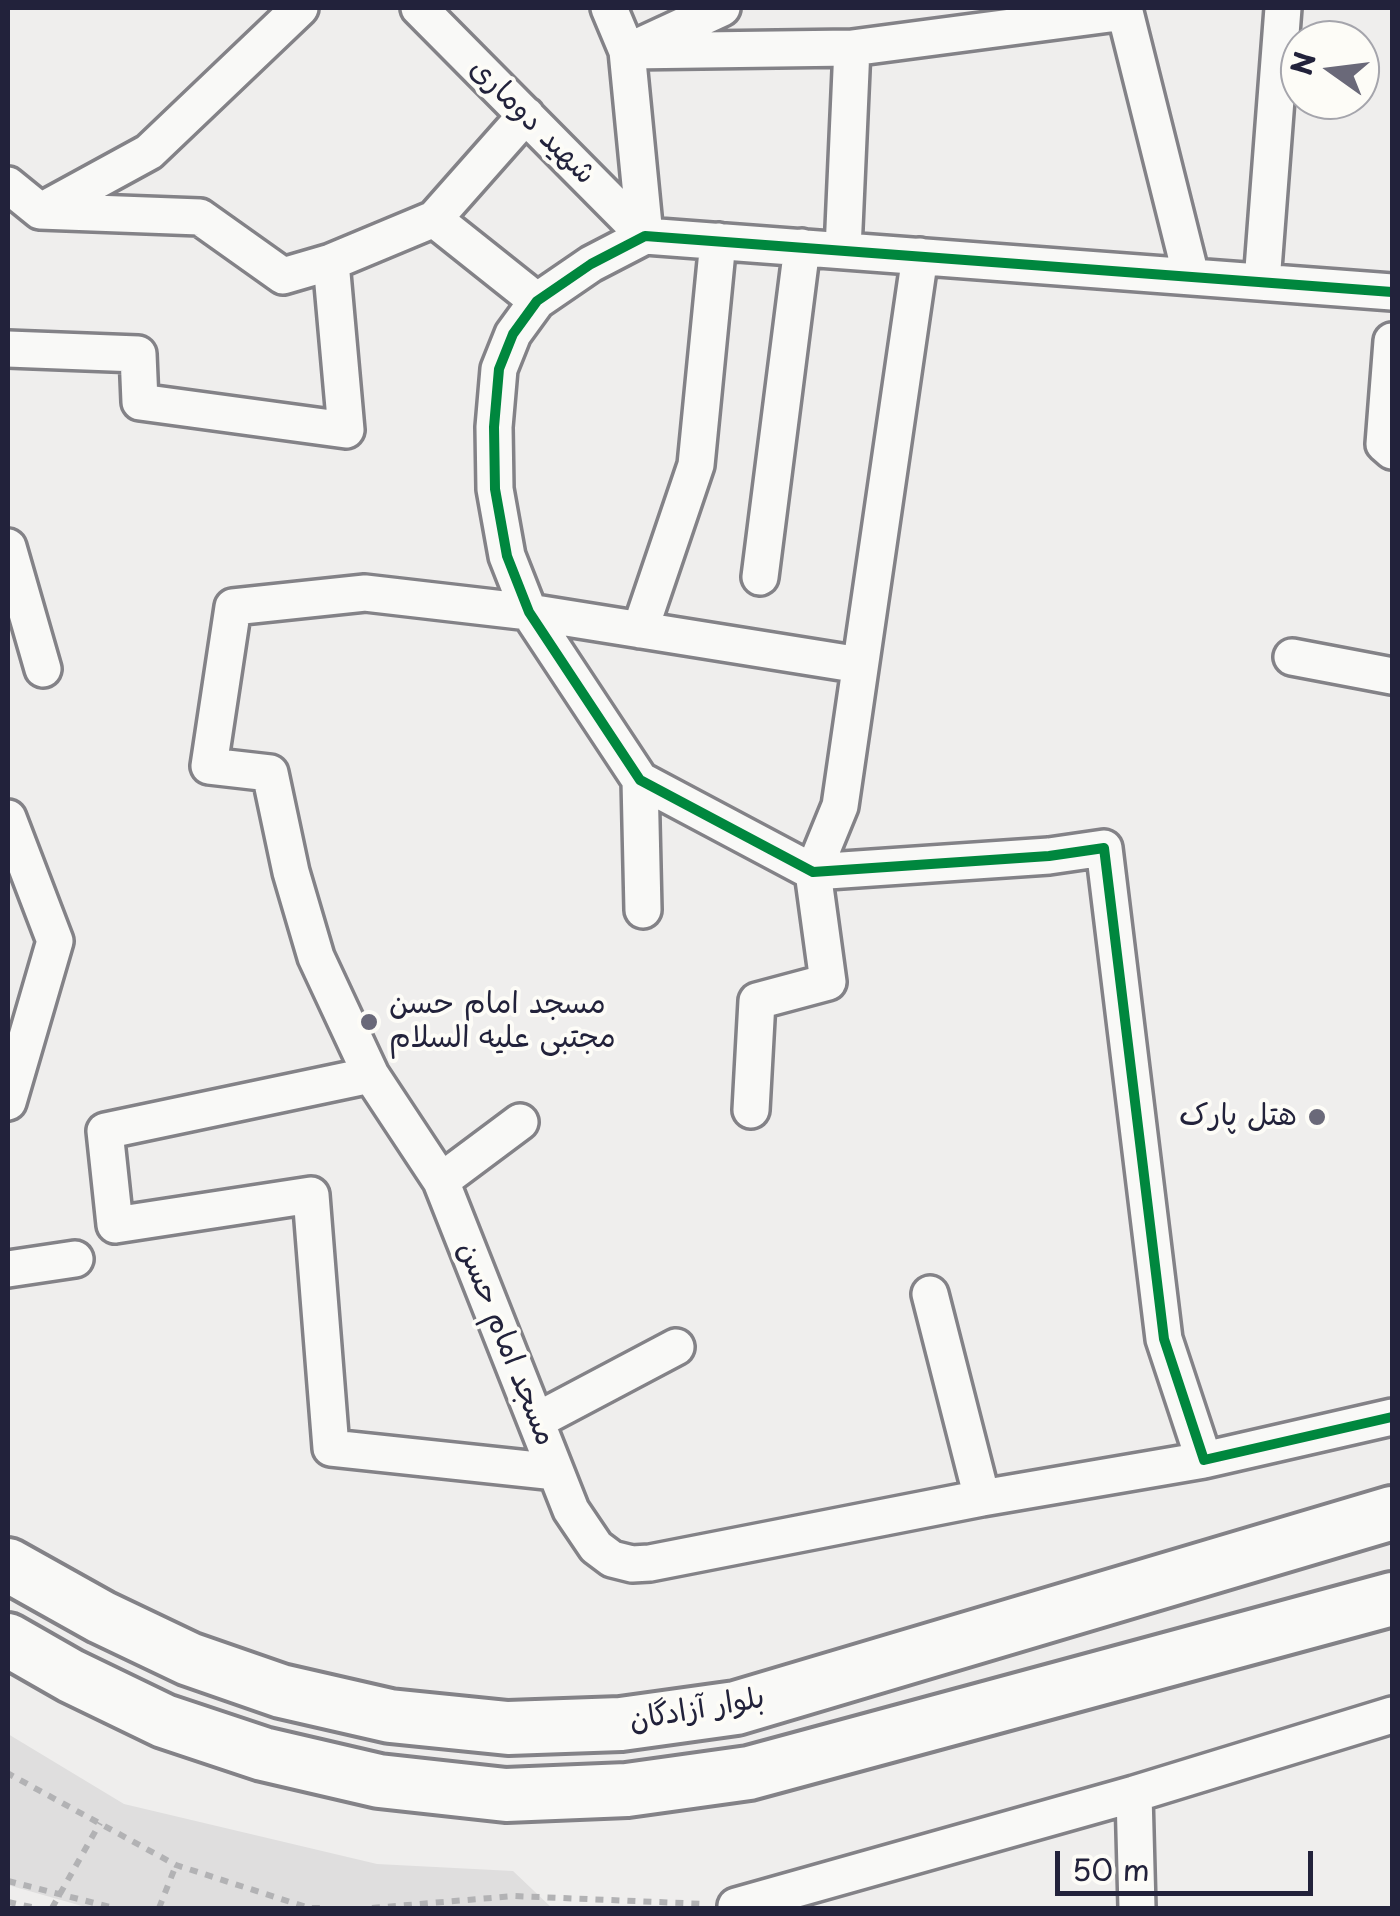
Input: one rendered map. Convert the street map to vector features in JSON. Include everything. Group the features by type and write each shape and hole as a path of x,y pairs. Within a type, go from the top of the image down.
{"main road":[{"name":"بلوار آزادگان","path":"8,1564 101,1617 189,1659 282,1691 390,1716 508,1728 621,1724 736,1708 1392,1513"},
{"path":"8,1640 70,1676 164,1721 263,1754 379,1782 506,1794 627,1790 749,1773 1392,1599"}],"street":[{"path":"40,211 149,152 300,8"},
{"name":"شهید دوماری","path":"419,8 645,236"},
{"path":"610,8 627,51 645,236"},
{"path":"627,51 722,8"},
{"path":"1262,282 1283,8"},
{"path":"627,51 852,48 1004,18 1125,10 1191,276"},
{"path":"843,250 852,48"},
{"path":"8,185 40,211 200,216 283,276 332,262 434,219 526,116"},
{"path":"434,219 538,301"},
{"path":"1204,1460 1164,1339 1104,848 1049,856 813,872 640,780 529,612 507,556 495,488 494,427 500,368 514,334 538,301 591,264 645,236 1392,292"},
{"path":"640,630 696,465 718,241"},
{"path":"760,576 802,247"},
{"path":"751,1110 756,1001 828,982 813,872 840,806 920,256"},
{"path":"8,349 138,354 140,402 346,430 332,262"},
{"path":"1392,341 1384,444 1392,451"},
{"path":"10,561 43,669"},
{"name":"مسجد امام حسن","path":"529,612 365,593 233,607 209,766 270,773 291,872 316,957 371,1075 441,1182 571,1510 596,1547 612,1559 632,1564 1204,1460 1392,1418"},
{"path":"529,612 860,665"},
{"path":"1292,657 1392,676"},
{"path":"640,780 643,910"},
{"path":"8,818 55,941 8,1102"},
{"path":"371,1075 105,1131 116,1225 311,1195 331,1448 556,1472"},
{"path":"441,1182 520,1122"},
{"path":"8,1270 75,1259"},
{"path":"930,1294 982,1498"},
{"path":"538,1420 676,1347"},
{"path":"736,1906 1134,1794 1392,1714"},
{"path":"1134,1794 1137,1908"}],"path":[{"path":"8,1777 9,1774 176,1864 309,1908 322,1908"},
{"path":"52,1908 100,1823"},
{"path":"159,1908 176,1864"},
{"path":"8,1881 114,1908"},
{"path":"372,1908 445,1905 514,1896 736,1906"},
{"path":"274,1908 278,1898"},
{"path":"8,1902 36,1908"}],"shaded area":[{"path":"8,1734 124,1804 377,1864 513,1871 552,1908 89,1908 8,1885"}],"cycle path":[{"path":"1392,292 645,236 591,264 537,301 513,334 499,369 494,427 495,489 507,556 529,612 640,780 813,872 1049,856 1104,848 1164,1339 1204,1460 1392,1417"}],"place":[{"name":"مسجد امام حسن مجتبی علیه السلام","path":"369,1022"},
{"name":"هتل پارک","path":"1317,1117"}]}
